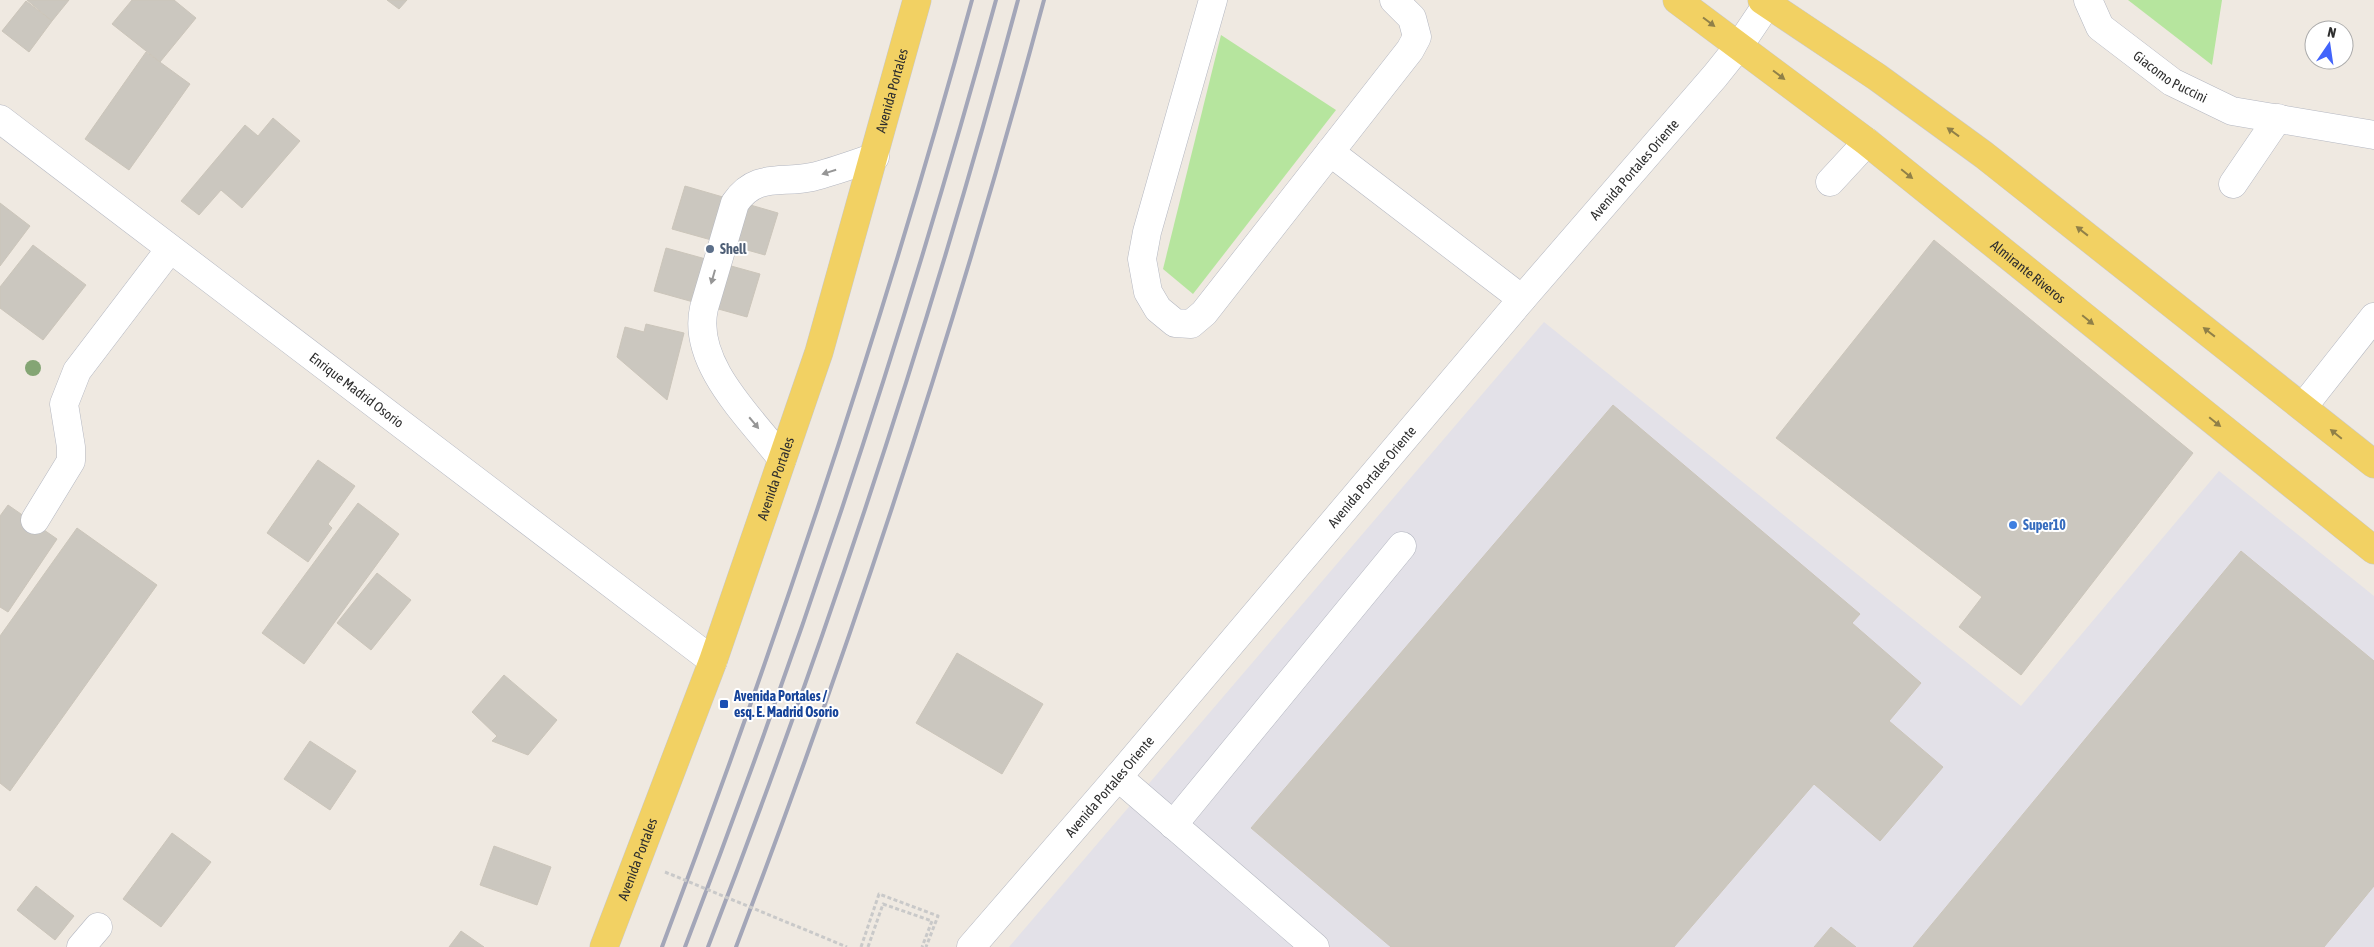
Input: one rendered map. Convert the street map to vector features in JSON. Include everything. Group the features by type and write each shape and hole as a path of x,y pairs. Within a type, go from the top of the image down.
{"main road":[{"name":"Avenida Portales","path":"604,947 713,661 819,352 918,0"},
{"name":"Almirante Riveros","path":"1677,0 1867,142 2374,550"},
{"path":"1768,1 1984,155 2374,464"}],"street":[{"path":"1214,0 1147,232 1142,259 1148,292 1158,309 1175,323 1191,324 1204,313 1410,50 1417,37 1412,18 1394,0"},
{"name":"Giacomo Puccini","path":"2088,0 2100,27 2172,82 2232,111 2374,135"},
{"name":"Avenida Portales Oriente","path":"971,947 1118,777 1522,299 1740,46 1768,1"},
{"path":"2232,184 2278,118"},
{"name":"Enrique Madrid Osorio","path":"0,120 713,661"},
{"path":"1830,182 1867,142"},
{"path":"1330,152 1522,299"},
{"path":"782,460 733,398 714,368 704,337 702,320 735,203 742,192 753,185 777,179 810,178 875,156"},
{"path":"35,520 71,461 71,447 64,404 77,371 170,249"},
{"path":"2303,407 2374,317"},
{"path":"1174,825 1402,546"},
{"path":"1118,777 1315,947"}],"path":[{"path":"665,872 847,947"},
{"path":"861,947 879,894 938,916 926,947"},
{"path":"868,947 883,904 932,921 922,947"}],"shaded area":[{"path":"1544,322 2021,706 2219,471 2374,596 2374,947 1009,947"}],"green space":[{"path":"2128,0 2222,0 2212,65"},
{"path":"1221,35 1336,110 1193,294 1163,269"}],"building":[{"path":"27,0 69,0 52,21"},
{"path":"132,0 174,0 196,18 160,62 112,24"},
{"path":"387,0 407,0 399,9"},
{"path":"26,1 52,21 29,52 2,31"},
{"path":"146,52 190,84 129,170 85,139"},
{"path":"273,118 300,141 242,208 221,190 199,215 181,201 245,125 258,136"},
{"path":"685,186 778,213 765,255 672,229"},
{"path":"0,203 30,226 0,266"},
{"name":"Super10","path":"1934,240 2193,453 2021,675 1959,627 1982,597 1776,438"},
{"path":"33,245 86,285 43,340 0,308 0,287"},
{"path":"666,248 760,274 747,317 654,291"},
{"path":"646,324 684,333 667,400 617,357 625,327 644,332"},
{"path":"1613,405 1860,614 1852,623 1921,683 1889,721 1943,767 1880,841 1814,784 1674,947 1391,947 1251,828"},
{"path":"318,460 355,486 328,524 332,528 308,562 267,533"},
{"path":"358,503 399,534 304,664 262,633"},
{"path":"8,505 57,539 8,612 0,607 0,516"},
{"path":"77,528 157,585 10,791 0,783 0,636"},
{"path":"2241,551 2374,661 2374,886 2324,947 1913,947"},
{"path":"377,573 411,600 371,650 337,623"},
{"path":"957,653 1043,704 1002,774 916,723"},
{"path":"504,675 557,720 528,755 492,741 497,736 472,712"},
{"path":"310,741 356,771 330,810 284,779"},
{"path":"172,833 211,862 161,927 123,899"},
{"path":"494,846 551,867 537,905 480,885"},
{"path":"36,886 74,916 55,940 17,910"},
{"path":"1831,927 1856,947 1814,947"},
{"path":"461,931 484,947 449,947"}],"railway":[{"path":"662,947 747,713 828,477 903,240 972,0"},
{"path":"685,947 771,713 852,478 927,240 996,0"},
{"path":"708,947 795,714 875,478 950,240 1018,0"},
{"path":"736,947 822,713 902,477 976,239 1044,0"}],"place":[{"name":"Shell","path":"710,249"},
{"name":"Super10","path":"2013,525"},
{"name":"Avenida Portales / esq. E. Madrid Osorio","path":"724,704"}]}
